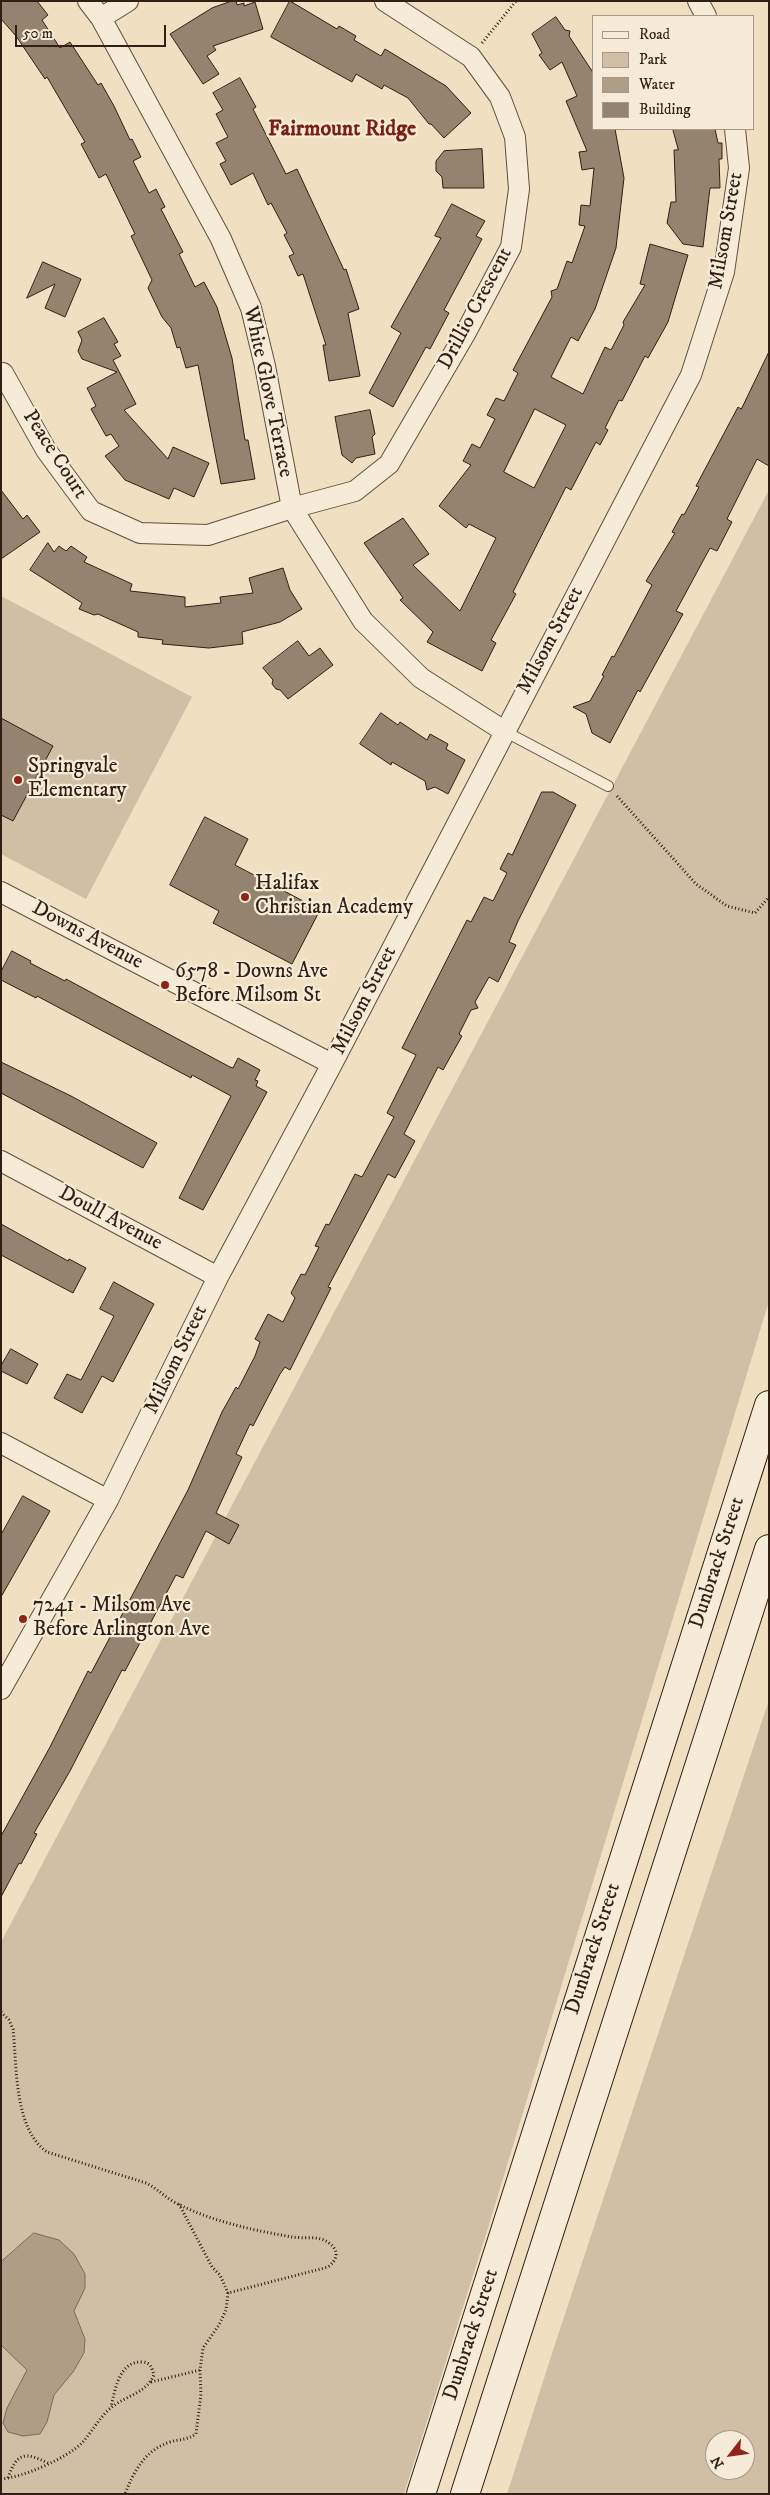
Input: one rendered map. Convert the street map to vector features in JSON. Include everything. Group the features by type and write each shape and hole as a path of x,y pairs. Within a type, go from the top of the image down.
{"main road":[{"name":"Dunbrack Street","path":"421,2494 769,1405"},
{"name":"Dunbrack Street","path":"465,2494 769,1549"}],"street":[{"name":"White Glove Terrace","path":"88,1 101,18 221,239 251,308 265,366 292,508 363,621 421,678 504,731"},
{"path":"101,18 128,1"},
{"name":"Drillio Crescent","path":"292,508 355,491 389,464 465,334 511,247 518,190 515,138 500,98 471,57 384,1"},
{"path":"698,1 705,15"},
{"name":"Milsom Street","path":"1,1689 108,1500 218,1277 332,1064 690,375 724,272 739,168 735,130"},
{"name":"Peace Court","path":"3,373 46,450 91,510 140,533 208,535 292,508"},
{"name":"Downs Avenue","path":"1,892 332,1064"},
{"name":"Doull Avenue","path":"1,1161 218,1277"},
{"path":"1,1443 108,1500"}],"lane":[{"path":"504,731 608,786"}],"path":[{"path":"471,57 516,1"},
{"path":"608,786 696,884 727,906 755,914 769,897"},
{"path":"1,2012 9,2020 13,2029 22,2112 30,2135 37,2145 47,2152 146,2183 179,2204 216,2220 294,2237 322,2238 335,2248 337,2254 335,2262 328,2267 228,2293"},
{"path":"125,2494 138,2465 154,2449 170,2442 189,2439 196,2434 201,2394 200,2370 203,2348 219,2325 226,2310 228,2293 220,2275 212,2267 179,2204"},
{"path":"1,2479 21,2475 70,2452 111,2407 142,2390 150,2382 154,2375 152,2367 144,2362 134,2362 118,2378 111,2407"},
{"path":"150,2382 200,2370"},
{"path":"8,2478 13,2463 21,2457 28,2455 48,2463"}],"green space":[{"path":"769,490 769,1301 488,2228 404,2494 1,2494 1,1942"},
{"path":"1,596 192,697 86,899 1,854"},
{"path":"769,1700 769,2494 507,2494 555,2344"}],"water":[{"path":"34,2233 59,2240 74,2254 85,2274 85,2288 74,2311 85,2339 84,2353 73,2372 54,2395 47,2422 40,2434 23,2436 8,2432 3,2423 7,2408 27,2370 1,2345 1,2262"}],"building":[{"path":"1,1 37,1 48,15 42,20 60,48 70,42 98,85 101,83 130,140 132,139 141,157 133,161 149,193 156,189 165,207 161,209 183,252 179,254 195,287 204,282 217,307 232,358 245,440 248,440 255,479 221,484 198,365 186,368 180,347 177,348 171,328 162,317 148,288 152,280 131,236 135,234 106,174 99,178 81,144 85,142 47,77 45,79 16,36 1,19"},
{"path":"236,1 237,5 244,3 244,6 255,2 263,29 213,46 216,50 207,56 219,74 203,84 170,34 212,8"},
{"path":"290,1 337,29 339,26 356,36 354,40 381,56 385,49 446,86 471,113 444,138 429,124 408,98 384,85 382,89 356,74 352,82 271,37"},
{"path":"556,17 565,30 570,31 569,36 592,71 592,130 615,130 624,178 616,248 595,309 578,341 571,337 551,377 583,394 605,347 611,350 624,325 623,322 645,285 640,284 650,244 688,255 668,322 648,358 645,356 622,401 619,400 605,428 608,430 600,445 596,442 571,490 566,487 513,592 516,594 491,640 496,643 482,671 427,642 433,632 400,600 403,598 364,543 403,518 429,554 413,565 460,611 496,538 469,524 466,528 439,506 471,465 463,461 472,444 480,448 495,419 487,415 496,398 504,401 518,373 513,370 552,297 551,291 557,289 567,261 572,263 585,226 579,225 581,205 590,206 594,168 582,170 579,152 587,151 566,101 577,96 562,62 550,70 539,55 542,53 532,34","holes":["535,409 566,425 534,488 504,472"]},
{"path":"240,78 256,107 253,109 286,174 297,169 344,270 346,269 359,309 348,313 360,376 329,381 323,345 326,345 303,274 298,276 289,256 294,254 284,235 287,233 271,203 268,205 253,173 231,185 220,164 226,161 216,143 228,137 216,114 223,110 213,93"},
{"path":"673,130 715,130 718,143 722,143 722,159 719,159 720,188 710,188 703,247 683,244 667,223 671,202 676,202 674,150 678,150"},
{"path":"482,149 484,188 443,188 442,177 436,171 436,161 444,151"},
{"path":"452,204 485,221 476,236 482,239 444,310 449,313 430,349 426,347 393,407 369,393 401,333 391,327 441,238 435,236"},
{"path":"43,262 81,279 65,317 45,308 55,284 27,298"},
{"path":"104,318 118,342 114,344 121,356 113,360 136,404 124,410 168,459 173,447 209,463 194,497 174,488 169,499 125,480 105,456 119,446 111,434 106,436 91,409 96,406 87,388 117,372 82,359 78,351 82,340 78,332"},
{"path":"769,352 769,466 757,459 727,519 732,522 717,551 710,548 676,611 683,614 640,692 638,690 610,743 592,733 586,714 573,707 590,701 604,676 602,675 612,656 614,657 652,585 646,581 675,533 672,532 682,514 684,515 699,487 696,486 738,407 741,409"},
{"path":"370,410 375,434 372,437 375,454 356,458 352,463 342,455 335,417"},
{"path":"1,490 23,519 27,515 40,532 1,559"},
{"path":"48,543 54,552 59,546 66,551 71,546 87,557 84,562 132,584 130,591 185,597 185,607 221,603 220,597 253,593 249,578 283,568 290,590 302,609 280,622 242,632 243,644 209,648 162,644 163,640 138,637 138,632 98,614 94,615 79,609 82,603 30,570"},
{"path":"298,641 309,656 320,648 333,665 288,699 280,690 276,689 272,684 273,680 263,668"},
{"path":"381,713 398,725 400,722 427,740 430,734 448,744 446,749 465,760 448,794 435,787 427,790 425,781 392,762 391,765 360,744"},
{"name":"Springvale Elementary","path":"1,718 53,746 13,821 1,815"},
{"path":"542,792 553,792 576,805 518,921 509,942 516,945 498,982 489,977 475,1002 478,1008 471,1010 459,1034 462,1036 443,1070 438,1067 404,1134 415,1141 395,1178 388,1174 328,1287 331,1288 290,1370 285,1367 253,1426 250,1424 236,1454 242,1457 216,1513 239,1525 229,1544 206,1531 183,1578 176,1575 125,1671 122,1670 70,1771 34,1833 37,1834 1,1897 1,1836 50,1747 88,1671 91,1673 188,1490 222,1412 236,1387 238,1389 255,1356 260,1342 255,1339 268,1314 283,1322 295,1298 291,1293 301,1274 305,1275 319,1247 315,1246 326,1224 329,1225 355,1174 362,1177 394,1117 387,1113 416,1055 402,1048 467,920 471,922 484,897 493,901 507,873 500,869 508,853 512,855"},
{"name":"Halifax Christian Academy","path":"205,817 248,839 235,865 320,910 292,964 213,923 219,911 170,885"},
{"path":"12,951 31,961 30,963 65,981 66,979 230,1067 233,1068 238,1058 260,1070 255,1080 258,1081 256,1086 267,1092 203,1210 179,1198 231,1096 192,1075 191,1078 37,996 36,998 1,980 1,972"},
{"path":"1,1062 71,1096 157,1143 143,1168 1,1093"},
{"path":"1,1224 68,1261 69,1259 86,1268 73,1293 1,1255"},
{"path":"114,1282 154,1304 113,1382 102,1376 82,1413 54,1398 67,1374 81,1380 114,1316 100,1309"},
{"path":"11,1349 38,1364 27,1384 1,1371 1,1366"},
{"path":"23,1496 50,1511 1,1597 1,1535"}],"place":[{"name":"Springvale Elementary","path":"18,780"},
{"name":"Halifax Christian Academy","path":"245,897"},
{"name":"6578 - Downs Ave Before Milsom St","path":"165,985"},
{"name":"7241 - Milsom Ave Before Arlington Ave","path":"23,1619"}],"district":[{"name":"Fairmount Ridge","path":"342,130"}]}
